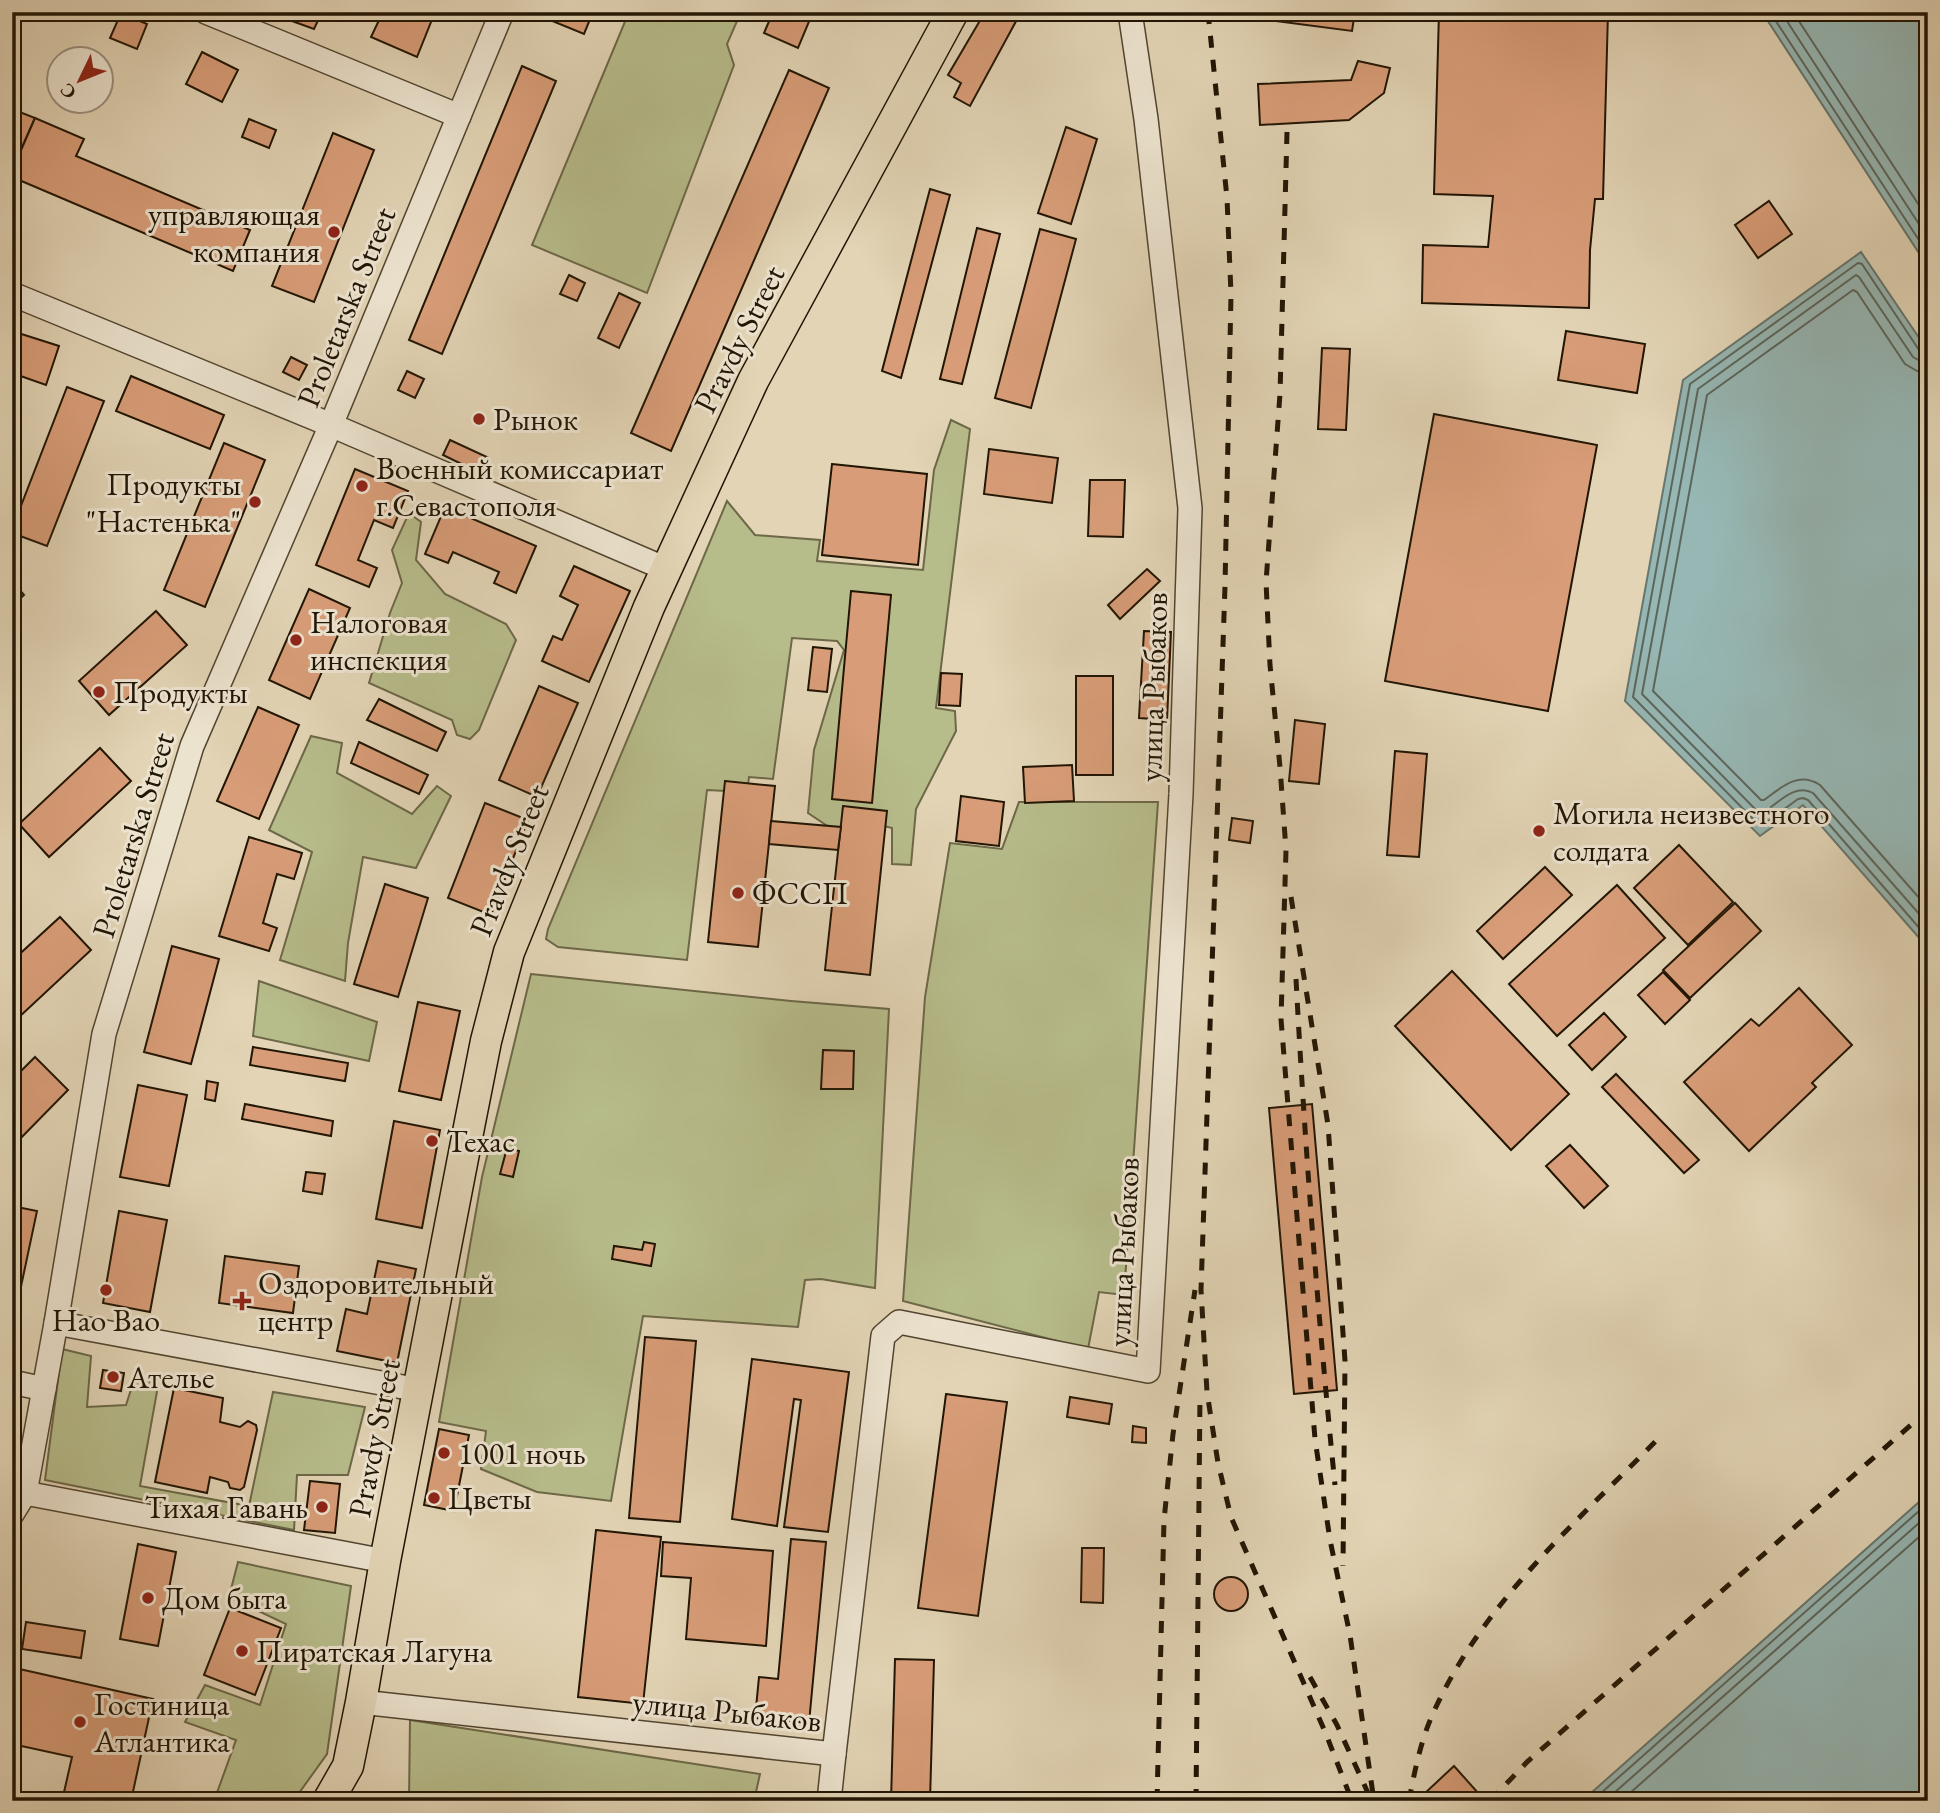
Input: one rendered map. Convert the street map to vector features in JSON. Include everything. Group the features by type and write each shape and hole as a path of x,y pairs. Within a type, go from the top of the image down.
{"main road":[{"name":"Pravdy Street","path":"328,1801 348,1766 486,1041 509,952 649,607 753,381 953,12"}],"street":[{"path":"206,12 238,18 459,116"},
{"name":"Proletarska Street","path":"12,1514 25,1493 104,1034 192,746 331,425 502,12"},
{"name":"улица Рыбаков","path":"361,1702 834,1754 883,1336 899,1322 1148,1371 1181,794 1190,508 1146,119 1130,12"},
{"path":"12,294 331,425 666,569"},
{"path":"56,1323 419,1390"},
{"path":"12,1382 44,1389"},
{"path":"25,1493 385,1561"},
{"path":"829,1801 834,1754"}],"green space":[{"path":"629,12 741,12 727,44 734,65 647,293 532,245"},
{"path":"951,420 970,429 936,708 955,711 956,731 916,809 911,865 892,864 892,828 876,824 844,824 835,831 808,813 814,750 844,650 837,641 792,638 773,779 749,777 747,792 707,790 687,960 558,947 546,939 727,501 755,535 820,540 817,561 923,570 934,470"},
{"path":"409,513 421,522 416,560 445,594 506,624 516,640 479,730 470,739 457,735 452,720 369,683 402,583 392,550"},
{"path":"311,736 342,743 337,773 412,814 437,786 451,796 416,868 363,857 348,943 345,981 280,960 312,852 269,830"},
{"path":"1019,802 1158,802 1124,1295 1099,1292 1088,1349 903,1301 925,997 950,843 1002,849"},
{"path":"531,974 889,1009 875,1288 821,1279 805,1280 798,1327 643,1316 611,1501 537,1492 481,1469 486,1431 439,1422 482,1177"},
{"path":"259,981 377,1022 369,1061 253,1036"},
{"path":"62,1349 91,1356 87,1407 126,1405 136,1374 158,1386 140,1486 249,1506 273,1392 365,1407 348,1475 297,1475 294,1530 45,1480"},
{"path":"238,1562 351,1586 327,1754 299,1793 288,1801 214,1801 236,1740 185,1722 205,1685 260,1705 286,1624 229,1597"},
{"path":"410,1720 760,1774 754,1801 409,1801"}],"water":[{"path":"1762,12 1928,12 1928,267"},
{"path":"1861,252 1928,351 1928,948 1803,805 1760,836 1625,701 1683,380"},
{"path":"1928,1494 1928,1801 1582,1801"}],"building":[{"path":"267,12 322,12 314,29"},
{"path":"395,12 435,12 417,57 371,37 381,16 392,20"},
{"path":"548,12 593,12 584,34 545,18"},
{"path":"773,12 813,12 798,48 764,33"},
{"path":"985,12 1020,14 970,106 954,97 961,83 948,75"},
{"path":"1261,12 1355,12 1352,31 1260,19"},
{"path":"1439,12 1608,12 1603,199 1595,199 1590,250 1589,308 1422,303 1423,245 1488,247 1493,196 1434,194"},
{"path":"121,13 147,24 137,49 110,38"},
{"path":"202,52 238,70 222,102 186,84"},
{"path":"1358,61 1390,68 1384,93 1349,120 1260,125 1258,84 1351,80"},
{"path":"522,66 556,81 442,354 409,340"},
{"path":"789,70 829,88 671,451 631,433"},
{"path":"12,109 35,118 19,154 12,151"},
{"path":"35,118 84,139 76,156 250,230 233,271 12,177 12,171"},
{"path":"249,119 276,130 269,148 242,137"},
{"path":"1066,127 1097,139 1071,224 1038,213"},
{"path":"333,133 374,150 314,302 272,286"},
{"path":"930,189 950,195 901,378 882,371"},
{"path":"1769,201 1792,234 1758,258 1735,225"},
{"path":"977,228 1000,234 962,384 940,379"},
{"path":"1040,229 1076,239 1031,408 995,398"},
{"path":"569,275 585,283 577,301 560,294"},
{"path":"619,293 640,303 619,348 598,338"},
{"path":"12,331 59,346 46,385 12,373"},
{"path":"1566,331 1645,344 1637,393 1558,380"},
{"path":"1322,348 1350,349 1346,430 1318,429"},
{"path":"291,357 307,365 299,380 283,372"},
{"path":"407,371 424,379 415,398 398,390"},
{"path":"131,376 224,415 210,449 116,411"},
{"path":"67,387 104,401 47,546 12,533 12,529"},
{"path":"1434,414 1597,445 1548,711 1385,681"},
{"path":"450,440 489,458 482,474 443,455"},
{"path":"224,443 265,460 205,607 164,590"},
{"path":"989,449 1058,458 1052,503 984,494"},
{"path":"832,464 927,474 918,565 822,555"},
{"path":"355,469 408,491 393,528 374,520 358,560 377,568 369,587 316,565"},
{"path":"1090,480 1125,480 1123,537 1088,536"},
{"path":"445,507 536,546 516,593 494,583 499,572 453,552 448,563 425,554"},
{"path":"574,566 630,591 589,682 542,661 553,636 562,640 578,605 560,596"},
{"path":"1147,569 1160,581 1120,619 1108,605"},
{"path":"12,581 24,595 12,606"},
{"path":"309,589 350,608 310,699 269,680"},
{"path":"851,591 891,595 872,803 832,799"},
{"path":"156,611 187,645 109,715 79,681"},
{"path":"1144,631 1171,632 1167,720 1139,718"},
{"path":"813,647 832,649 827,692 808,690"},
{"path":"941,673 962,674 960,706 939,705"},
{"path":"1076,676 1113,676 1113,775 1076,775"},
{"path":"539,686 578,703 537,797 499,780"},
{"path":"379,699 446,732 437,751 367,720"},
{"path":"258,707 299,725 259,819 217,801"},
{"path":"1295,720 1325,724 1319,784 1289,781"},
{"path":"359,742 428,775 419,794 351,763"},
{"path":"100,748 131,781 49,857 19,824"},
{"path":"1395,751 1427,754 1419,857 1387,855"},
{"path":"1072,765 1074,801 1025,803 1023,767"},
{"name":"ФССП","path":"725,781 775,786 758,947 708,942"},
{"path":"961,796 1004,802 999,846 956,841"},
{"path":"485,803 528,820 491,915 448,898"},
{"path":"843,806 887,811 870,975 825,970"},
{"path":"1232,818 1253,821 1250,843 1229,840"},
{"path":"771,821 841,827 838,850 769,844"},
{"path":"249,837 302,853 294,879 277,874 263,923 277,928 269,951 219,936"},
{"path":"1679,845 1733,902 1688,945 1634,888"},
{"path":"1545,867 1572,895 1503,959 1477,931"},
{"path":"385,884 428,898 398,997 354,984"},
{"path":"1617,885 1665,938 1557,1036 1509,984"},
{"path":"1735,903 1761,931 1690,998 1663,970"},
{"path":"60,917 91,950 17,1019 12,1013 12,961"},
{"path":"172,946 219,959 191,1064 144,1052"},
{"path":"1452,971 1569,1094 1511,1150 1395,1026"},
{"path":"1663,972 1690,1000 1665,1024 1638,995"},
{"path":"1799,988 1852,1045 1812,1083 1816,1087 1749,1151 1684,1082 1751,1019 1759,1026"},
{"path":"418,1002 460,1011 441,1100 399,1091"},
{"path":"1604,1013 1626,1037 1592,1070 1569,1045"},
{"path":"253,1047 348,1063 345,1081 250,1065"},
{"path":"823,1050 854,1051 853,1089 821,1089"},
{"path":"35,1057 68,1090 12,1147 12,1080"},
{"path":"1616,1074 1699,1160 1684,1173 1602,1087"},
{"path":"207,1081 218,1083 215,1101 205,1099"},
{"path":"138,1085 187,1095 169,1186 120,1177"},
{"path":"245,1104 333,1121 331,1136 242,1119"},
{"path":"1312,1104 1337,1390 1294,1394 1269,1108"},
{"path":"394,1121 440,1130 422,1228 376,1219"},
{"path":"1570,1145 1608,1186 1584,1208 1546,1166"},
{"path":"507,1148 519,1151 513,1177 500,1174"},
{"path":"306,1172 325,1174 322,1194 303,1191"},
{"path":"12,1206 37,1211 12,1329"},
{"path":"119,1211 167,1220 150,1312 103,1303"},
{"path":"644,1242 655,1244 651,1266 612,1259 614,1246 642,1250"},
{"path":"225,1256 299,1266 293,1313 219,1303"},
{"path":"378,1261 416,1269 397,1363 337,1351 346,1309 367,1314"},
{"path":"645,1337 696,1341 680,1522 629,1518"},
{"path":"752,1359 849,1372 828,1532 784,1527 801,1400 794,1399 777,1526 732,1519"},
{"path":"103,1370 124,1373 121,1391 100,1388"},
{"path":"174,1388 223,1398 220,1422 240,1427 248,1421 256,1425 244,1487 240,1490 230,1488 228,1482 210,1477 207,1493 155,1482"},
{"path":"946,1394 1007,1402 978,1616 918,1608"},
{"path":"1070,1397 1112,1404 1109,1424 1067,1417"},
{"path":"1133,1426 1146,1428 1146,1443 1132,1442"},
{"path":"439,1429 469,1435 454,1511 424,1505"},
{"name":"Тихая Гавань","path":"310,1481 340,1484 335,1533 304,1530"},
{"path":"596,1530 661,1537 643,1704 578,1697"},
{"path":"791,1539 826,1542 809,1723 755,1718 759,1677 778,1679"},
{"path":"663,1542 773,1551 766,1646 686,1639 691,1578 661,1576"},
{"path":"138,1544 176,1552 158,1646 120,1639"},
{"path":"1082,1548 1104,1548 1103,1603 1081,1602"},
{"path":"1231,1577 1243,1582 1248,1594 1243,1606 1231,1611 1219,1606 1214,1594 1219,1582"},
{"name":"Пиратская Лагуна","path":"230,1608 281,1628 255,1695 204,1675"},
{"path":"26,1622 85,1631 81,1658 22,1649"},
{"path":"895,1659 934,1660 930,1801 891,1801"},
{"name":"Гостиница Атлантика","path":"15,1668 153,1699 131,1801 62,1801 72,1757 12,1744 12,1681"},
{"path":"1454,1766 1479,1794 1471,1801 1430,1801 1424,1794"},
{"name":"Гостиница Атлантика","path":"12,1792 51,1801 12,1801"}],"railway":[{"path":"1208,12 1227,198 1231,294 1225,586 1201,1290 1207,1392 1218,1463 1231,1517 1326,1734 1352,1801"},
{"path":"1287,132 1280,394 1266,582 1270,665 1286,850 1281,1019 1315,1439 1330,1540 1350,1635 1374,1801"},
{"path":"1291,897 1328,1125 1345,1361 1343,1566"},
{"path":"1296,979 1312,1232 1335,1485"},
{"path":"1157,1801 1164,1520 1173,1434 1195,1290"},
{"path":"1196,1801 1200,1395"},
{"path":"1490,1801 1527,1762 1928,1410"},
{"path":"1409,1801 1415,1770 1431,1718 1451,1678 1475,1640 1530,1570 1656,1441"},
{"path":"1310,1677 1337,1725 1368,1793"}],"place":[{"name":"управляющая компания","path":"334,232"},
{"name":"Рынок","path":"479,419"},
{"name":"Военный комиссариат г.Севастополя","path":"362,486"},
{"name":"Продукты \"Настенька\"","path":"255,502"},
{"name":"Налоговая инспекция","path":"296,640"},
{"name":"Продукты","path":"99,692"},
{"name":"Могила неизвестного солдата","path":"1539,831"},
{"name":"ФССП","path":"738,893"},
{"name":"Техас","path":"432,1141"},
{"name":"Hao Bao","path":"106,1290"},
{"name":"Оздоровительный центр","path":"242,1301"},
{"name":"Ателье","path":"113,1377"},
{"name":"1001 ночь","path":"444,1453"},
{"name":"Цветы","path":"434,1498"},
{"name":"Тихая Гавань","path":"322,1507"},
{"name":"Дом быта","path":"148,1598"},
{"name":"Пиратская Лагуна","path":"242,1651"},
{"name":"Гостиница Атлантика","path":"80,1722"}]}
